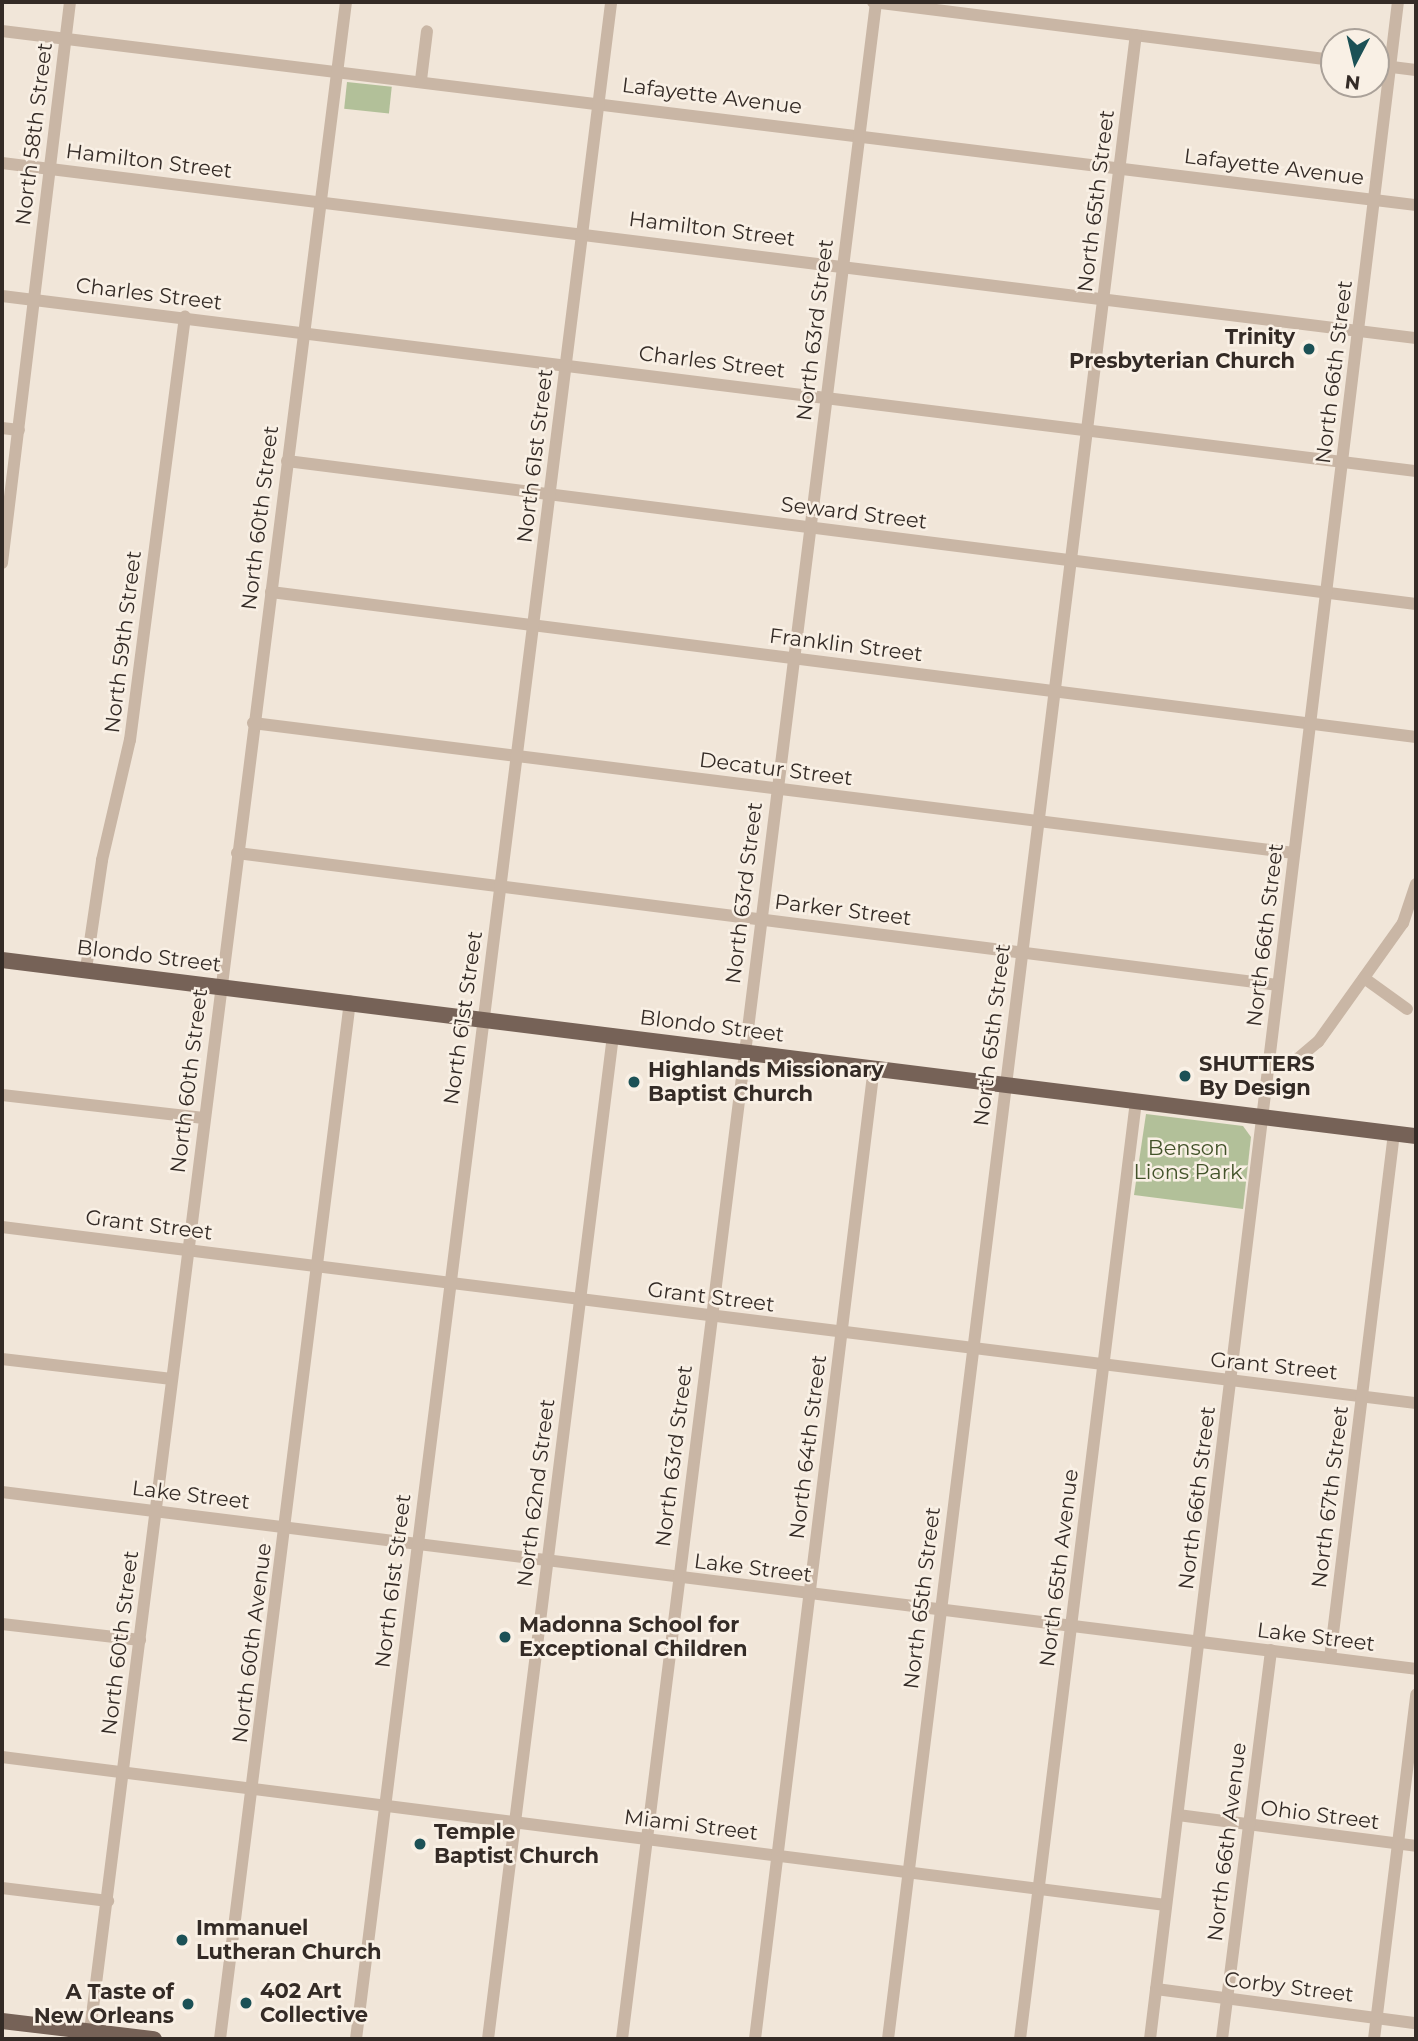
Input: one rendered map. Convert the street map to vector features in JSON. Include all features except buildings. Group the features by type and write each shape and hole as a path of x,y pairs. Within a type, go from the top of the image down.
{"main road":[{"name":"Blondo Street","path":"2,960 350,1001 1416,1136"},
{"path":"2,2021 90,2035 154,2039"}],"street":[{"name":"North 58th Street","path":"2,563 70,2"},
{"name":"North 60th Street","path":"90,2035 220,985 346,2"},
{"name":"North 61st Street","path":"356,2039 611,2"},
{"path":"874,2 1320,58"},
{"name":"North 63rd Street","path":"622,2039 874,2"},
{"path":"982,16 984,2"},
{"name":"North 66th Street","path":"1150,2039 1398,2"},
{"name":"Lafayette Avenue","path":"2,31 599,101 1416,205"},
{"path":"421,80 427,31"},
{"name":"North 65th Street","path":"888,2039 1004,1084 1136,35"},
{"path":"1391,67 1416,70"},
{"name":"Hamilton Street","path":"2,163 321,200 1416,338"},
{"name":"Charles Street","path":"2,296 566,363 1416,471"},
{"name":"North 59th Street","path":"86,970 102,860 130,740 185,317"},
{"path":"2,428 19,430"},
{"name":"Seward Street","path":"287,461 1416,604"},
{"name":"Franklin Street","path":"271,592 1416,737"},
{"name":"Decatur Street","path":"253,723 1294,853"},
{"name":"Parker Street","path":"237,853 1278,985"},
{"path":"1269,1061 1295,1061 1309,1052 1403,923 1416,884"},
{"path":"1364,978 1407,1009"},
{"name":"North 60th Avenue","path":"220,2039 254,1788 350,1001"},
{"name":"North 62nd Street","path":"488,2039 613,1035"},
{"name":"North 64th Street","path":"755,2039 874,1067"},
{"path":"2,1095 204,1118"},
{"name":"North 65th Avenue","path":"1020,2039 1136,1101"},
{"name":"North 67th Street","path":"1330,1658 1394,1133"},
{"name":"Grant Street","path":"2,1227 188,1248 580,1300 1416,1403"},
{"path":"2,1359 172,1379"},
{"name":"Lake Street","path":"2,1492 1416,1669"},
{"path":"2,1624 140,1640"},
{"name":"North 66th Avenue","path":"1222,2039 1271,1650"},
{"path":"1374,2039 1416,1695"},
{"name":"Miami Street","path":"2,1757 1166,1905"},
{"name":"Ohio Street","path":"1178,1815 1416,1846"},
{"path":"2,1888 108,1900"},
{"name":"Corby Street","path":"1156,1989 1416,2023"}],"green space":[{"path":"347,82 392,87 389,114 344,109"},
{"name":"Benson Lions Park","path":"1146,1114 1243,1126 1251,1137 1243,1209 1134,1195"}],"place":[{"name":"Trinity Presbyterian Church","path":"1309,349"},
{"name":"SHUTTERS By Design","path":"1185,1076"},
{"name":"Highlands Missionary Baptist Church","path":"634,1082"},
{"name":"Madonna School for Exceptional Children","path":"505,1637"},
{"name":"Temple Baptist Church","path":"420,1844"},
{"name":"Immanuel Lutheran Church","path":"182,1940"},
{"name":"402 Art Collective","path":"246,2003"},
{"name":"A Taste of New Orleans","path":"188,2004"}]}
